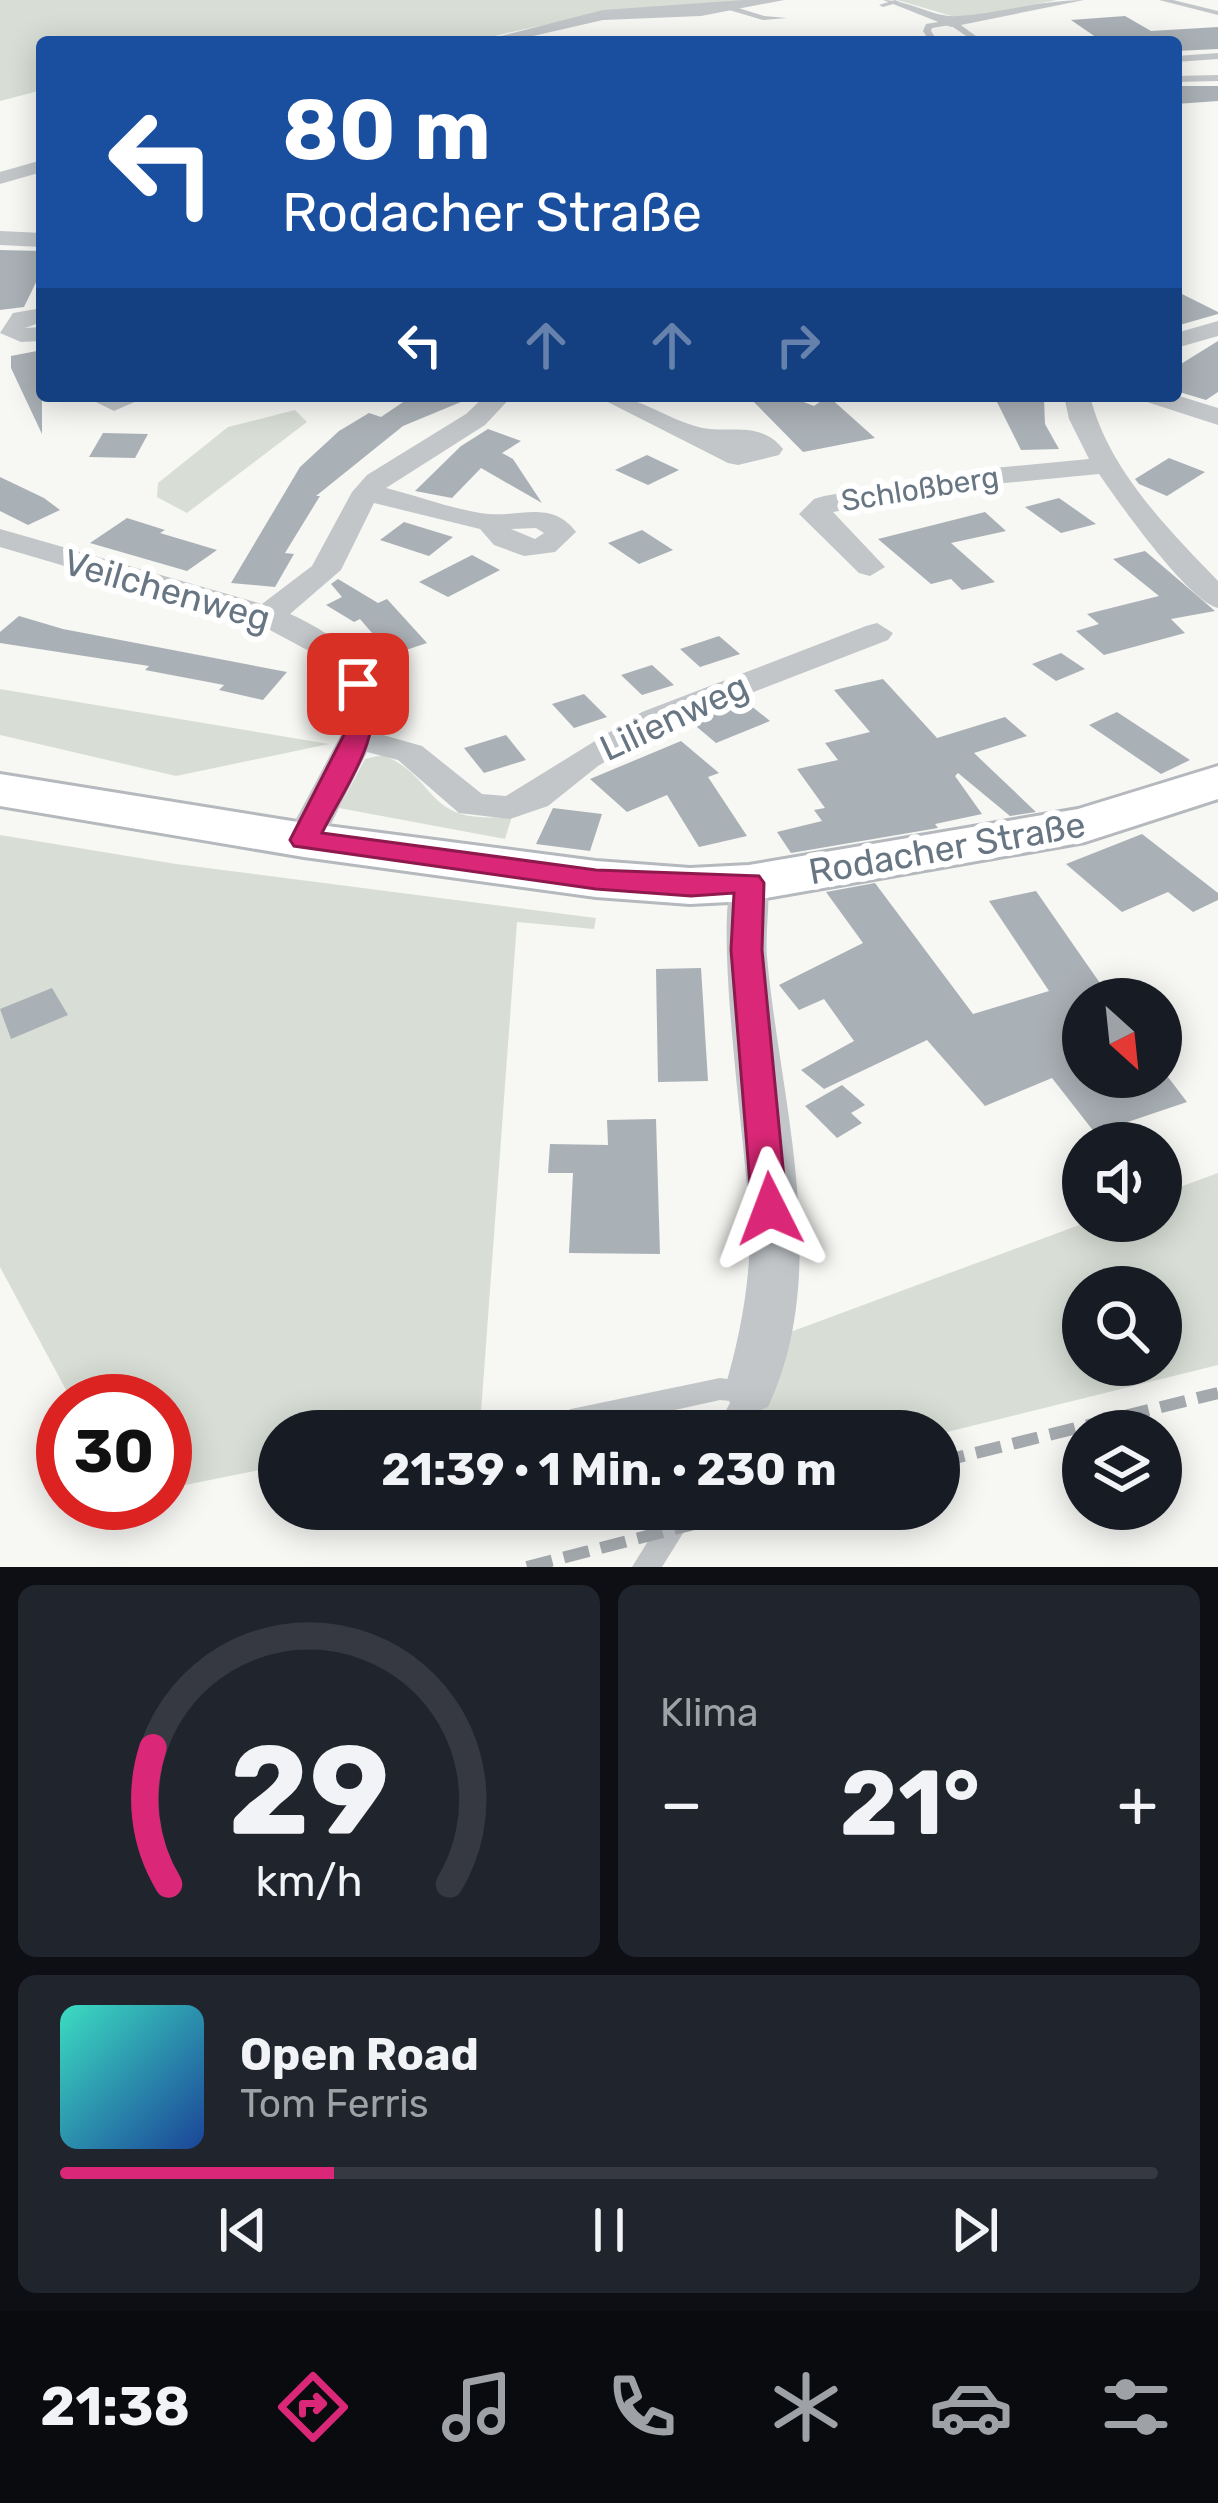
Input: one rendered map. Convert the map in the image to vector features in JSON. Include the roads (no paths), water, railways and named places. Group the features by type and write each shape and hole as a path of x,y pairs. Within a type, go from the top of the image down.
{"street":[{"path":"513,36 564,25 607,8 732,8 776,0"},
{"path":"890,2 951,22 1076,0"},
{"path":"0,178 36,168"},
{"path":"0,238 36,239"},
{"path":"6,331 14,322 36,316"},
{"path":"1182,339 1218,328"},
{"path":"6,331 36,334"},
{"path":"266,615 307,587 330,563 366,492 406,458 495,402"},
{"path":"624,402 700,436"},
{"path":"1076,402 1108,465 1168,547 1218,599"},
{"path":"1172,402 1218,417"},
{"name":"Schloßberg","path":"870,567 813,514 824,505 984,477 1108,465"},
{"path":"366,492 490,523"},
{"name":"Veilchenweg","path":"0,538 266,615 334,651 358,684 364,704 357,739 304,840"},
{"name":"Lilienweg","path":"357,739 410,753 472,806 510,808 535,798 586,758 654,719 877,632"},
{"name":"Rodacher Straße","path":"15,793 304,840 596,879 691,886 749,883 1085,825 1218,782"},
{"path":"749,883 746,950 768,1163 773,1301 766,1347 750,1390"}],"lane":[{"path":"1163,0 1218,13"},
{"path":"732,8 755,17 783,18"},
{"path":"930,36 929,26 951,22 971,36"},
{"path":"1182,58 1218,56"},
{"path":"1182,79 1218,78"},
{"path":"621,1410 720,1388 750,1390 739,1410"},
{"path":"646,1567 670,1530"}],"railway":[{"path":"960,1457 1218,1393"},
{"path":"527,1567 671,1530"}]}
